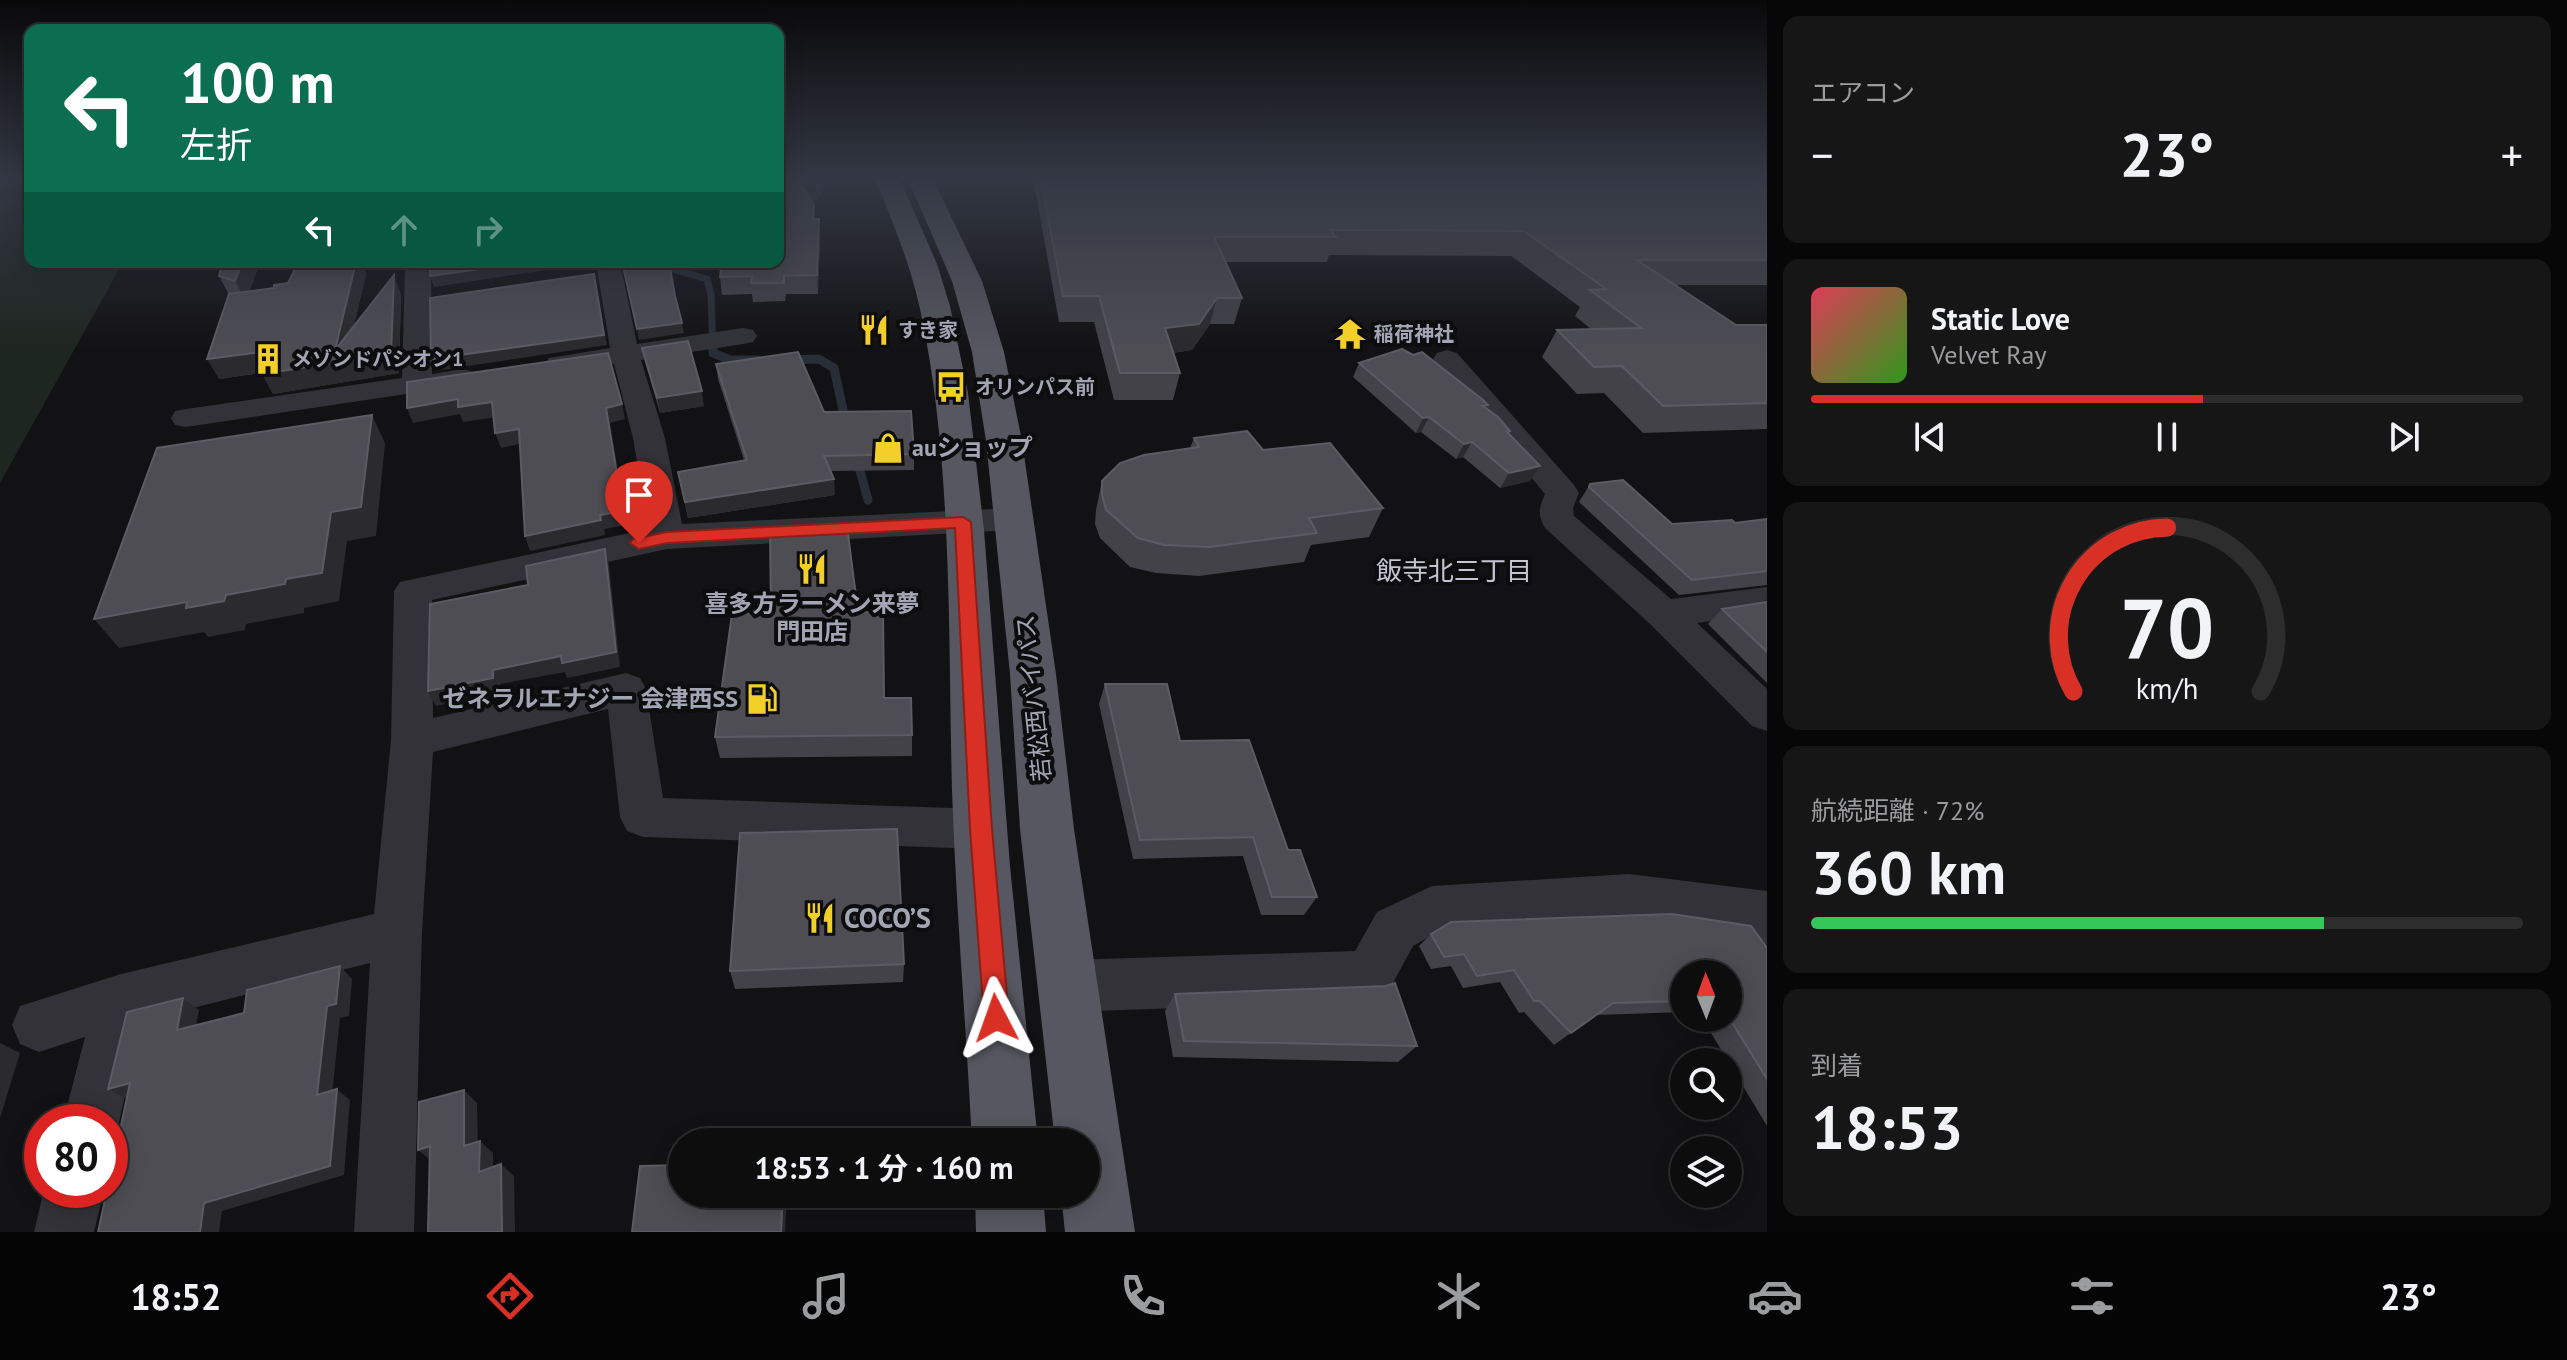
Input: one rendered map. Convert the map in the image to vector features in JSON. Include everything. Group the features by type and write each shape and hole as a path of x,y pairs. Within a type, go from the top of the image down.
{"highway":[{"path":"913,234 931,283 947,354 963,522 981,829 1004,1128"},
{"name":"若松西バイパス","path":"946,234 967,281 988,352 1013,519 1047,829 1100,1232"},
{"path":"1010,1208 1011,1232"}],"street":[{"path":"417,385 418,269"},
{"path":"600,270 649,438 667,537"},
{"path":"417,300 447,296"},
{"path":"536,367 722,339"},
{"path":"1447,359 1562,493 1556,508 1557,520 1663,614 1767,714"},
{"path":"186,418 491,374"},
{"path":"384,1232 397,932 412,740 413,591 667,537 1013,519"},
{"path":"1663,614 1767,600"},
{"path":"412,740 626,689 643,817 981,829"},
{"path":"1069,986 1369,976 1395,929 1432,909 1629,897 1760,923"},
{"path":"39,1025 121,1000 397,932"},
{"path":"95,1104 121,1000"},
{"path":"64,1232 70,1208"}],"shaded area":[{"path":"0,234 24,234 24,268 120,268 0,483"}],"building":[{"path":"784,234 818,234 817,275 784,276 784,283 751,283 752,276 720,277 721,268 784,268"},
{"path":"1051,234 1334,234 1336,237 1214,237 1242,298 1217,298 1199,324 1165,328 1180,373 1120,373 1099,296 1063,296"},
{"path":"1529,234 1767,234 1767,260 1637,260 1736,325 1767,325 1767,403 1663,406 1622,366 1594,367 1557,330 1641,328 1590,290 1606,289"},
{"path":"221,268 240,268 235,281 219,276"},
{"path":"296,268 355,268 335,350 394,275 391,354 262,374 269,351 207,359 229,294 288,283"},
{"path":"430,268 487,268 430,276"},
{"path":"623,268 670,268 682,323 637,329"},
{"path":"594,274 604,335 431,359 430,298"},
{"path":"688,341 702,391 657,398 642,348"},
{"path":"1402,349 1413,355 1422,352 1483,400 1488,405 1483,406 1498,417 1510,431 1507,432 1540,466 1509,473 1472,442 1464,444 1429,417 1423,418 1359,363"},
{"path":"798,352 824,412 911,411 914,454 824,456 834,479 685,502 678,472 747,460 716,364"},
{"path":"608,353 622,404 606,408 623,511 600,515 601,520 525,536 519,429 495,433 492,402 458,407 458,399 407,408 407,382"},
{"path":"372,415 361,507 331,512 322,573 286,579 285,584 226,595 224,601 186,608 187,602 94,619 157,448"},
{"path":"1247,431 1263,450 1330,443 1383,508 1309,518 1317,533 1209,547 1164,545 1138,538 1106,510 1102,481 1120,463 1144,455 1199,447 1194,438"},
{"path":"1623,480 1672,524 1767,519 1767,571 1692,580 1589,487 1590,484"},
{"path":"847,526 858,612 883,612 884,698 911,698 912,735 715,737 732,614 771,613 770,531"},
{"path":"605,549 616,652 562,663 561,656 493,670 493,678 428,691 430,604 528,585 526,566"},
{"path":"1767,602 1767,652 1722,609"},
{"path":"1105,684 1167,684 1180,741 1249,740 1288,850 1300,850 1317,897 1272,897 1253,837 1140,840"},
{"name":"COCO’S","path":"897,829 904,964 730,971 740,833"},
{"path":"1672,914 1751,926 1767,948 1767,1079 1738,1032 1742,1032 1742,960 1670,960 1670,1001 1613,1003 1571,1033 1540,1001 1534,1001 1514,970 1477,976 1464,954 1444,957 1431,934 1451,922"},
{"path":"340,966 336,1004 327,1006 317,1095 337,1089 330,1166 204,1203 200,1232 98,1232 103,1208 128,1208 128,1104 126,1104 130,1083 108,1089 127,1012 183,998 177,1030 244,1013 247,990"},
{"path":"1395,983 1417,1046 1184,1041 1175,994 1386,986"},
{"path":"464,1090 464,1146 480,1141 479,1172 501,1164 502,1232 428,1232 430,1146 418,1150 419,1102"},
{"path":"668,1165 668,1208 782,1208 781,1232 632,1232 640,1166"}],"waterway":[{"path":"669,268 707,279 711,295 713,350"},
{"path":"713,350 713,353 730,360 758,360"},
{"path":"787,360 819,359 834,368 846,424"},
{"path":"856,456 868,500"}],"place":[{"name":"すき家","path":"874,330"},
{"name":"稲荷神社","path":"1350,334"},
{"name":"メゾンドパシオン1","path":"268,359"},
{"name":"オリンパス前","path":"951,387"},
{"name":"auショップ","path":"888,448"},
{"name":"喜多方ラーメン来夢 門田店","path":"812,569"},
{"name":"ゼネラルエナジー 会津西SS","path":"762,699"},
{"name":"COCO’S","path":"820,918"}],"district":[{"name":"飯寺北三丁目","path":"1454,571"}],"route":[{"path":"639,543 667,537 963,522 981,829 996,1018"}]}
